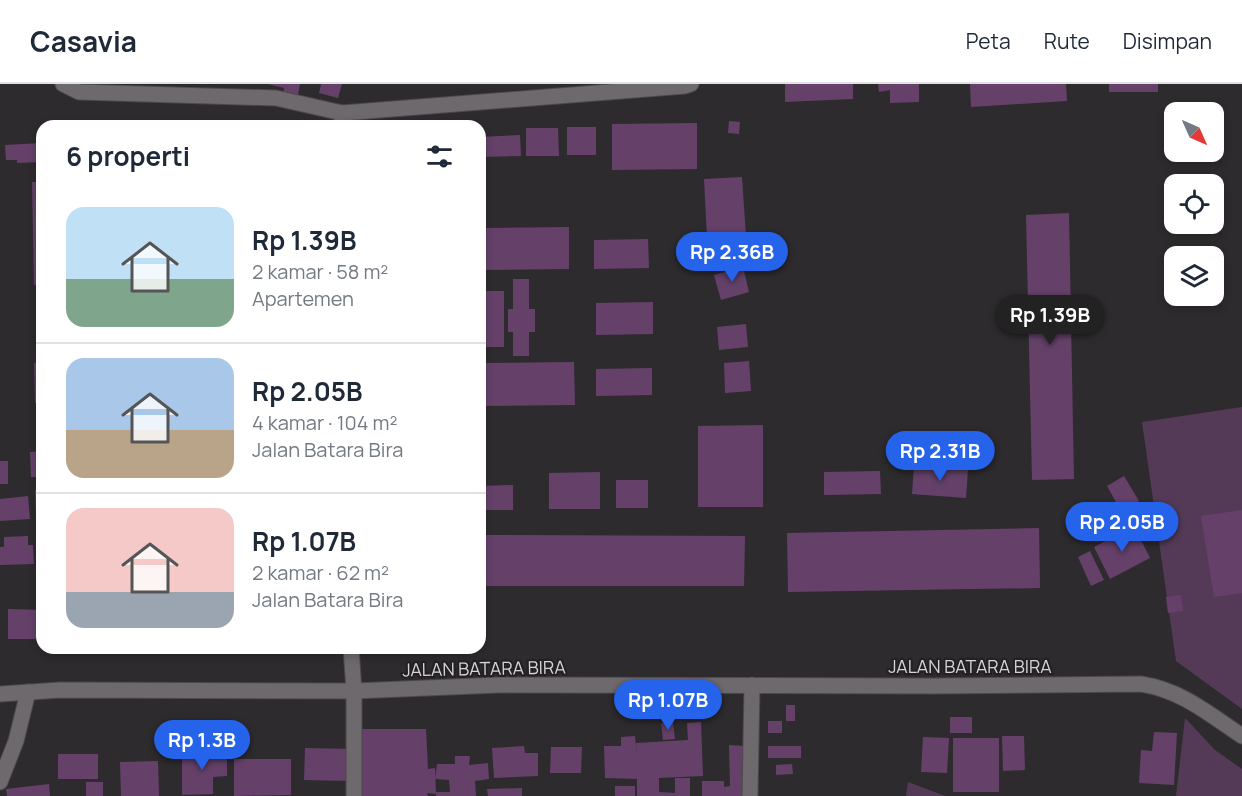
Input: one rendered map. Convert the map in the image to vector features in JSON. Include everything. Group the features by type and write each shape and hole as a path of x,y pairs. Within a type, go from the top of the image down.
{"street":[{"path":"63,84 79,92 276,98 342,120 691,84"},
{"path":"351,654 354,692 354,796"},
{"name":"JALAN BATARA BIRA","path":"0,694 60,690 354,692 499,685 1141,684 1159,687 1184,697 1242,736"},
{"path":"750,796 752,685"},
{"path":"0,782 16,741 28,692"}],"shaded area":[{"path":"1242,407 1242,709 1176,661 1142,422"},
{"path":"1185,718 1215,750 1242,769 1242,796 1176,796"},
{"path":"908,782 945,796 906,796"}],"building":[{"path":"268,84 300,84 298,95 283,93 284,88"},
{"path":"321,84 342,84 338,98 319,93"},
{"path":"785,84 853,84 853,99 785,102"},
{"path":"878,84 919,84 919,102 890,103 890,90 879,92"},
{"path":"970,84 1066,84 1067,101 971,107"},
{"path":"1109,84 1158,84 1158,92 1109,92"},
{"path":"729,121 740,122 739,134 728,133"},
{"path":"697,123 697,169 612,170 612,124"},
{"path":"567,127 596,127 596,155 567,155"},
{"path":"526,128 558,128 559,156 526,156"},
{"path":"520,135 521,156 486,157 486,137"},
{"path":"36,143 36,162 17,163 17,160 6,160 5,145"},
{"path":"742,177 746,236 707,238 704,179"},
{"path":"32,182 36,182 36,285 34,285"},
{"path":"1069,213 1074,479 1032,480 1026,215"},
{"path":"569,227 569,269 486,270 486,228"},
{"path":"648,239 649,268 594,269 594,240"},
{"path":"743,267 749,292 721,300 714,275"},
{"path":"513,279 529,279 529,309 535,309 535,332 529,332 529,356 513,356 513,332 508,332 508,309 513,309"},
{"path":"486,291 504,291 504,347 486,347"},
{"path":"653,302 653,334 596,335 596,303"},
{"path":"746,324 748,347 719,350 717,327"},
{"path":"749,361 751,391 725,393 724,363"},
{"path":"574,362 575,405 486,406 486,363"},
{"path":"34,363 36,363 36,403"},
{"path":"652,368 652,395 596,396 596,369"},
{"path":"763,425 763,507 698,507 698,426"},
{"path":"30,452 36,452 36,477 31,477"},
{"path":"0,461 8,461 8,484 0,484"},
{"path":"914,465 968,469 966,498 912,494"},
{"path":"880,471 881,494 824,495 824,472"},
{"path":"600,472 600,509 549,509 549,473"},
{"path":"1124,476 1139,501 1121,511 1107,486"},
{"path":"616,480 648,480 648,508 616,508"},
{"path":"513,485 513,510 486,510 486,486"},
{"path":"28,496 30,519 0,521 0,499"},
{"path":"1242,510 1242,593 1214,597 1201,516"},
{"path":"1134,526 1150,558 1110,579 1094,547"},
{"path":"1039,528 1040,588 788,592 787,533"},
{"path":"486,535 745,536 744,586 486,586"},
{"path":"28,536 28,545 33,545 34,564 0,565 0,547 4,547 4,537"},
{"path":"1090,551 1104,580 1091,586 1078,557"},
{"path":"1181,595 1183,611 1168,613 1166,597"},
{"path":"8,609 36,610 36,639 8,639"},
{"path":"786,705 795,705 795,721 786,721"},
{"path":"950,717 972,717 972,733 950,733"},
{"path":"768,721 782,721 782,733 768,733"},
{"path":"673,722 675,739 663,740 661,723"},
{"path":"701,722 703,776 659,778 659,792 675,793 675,778 690,778 690,796 637,796 637,779 605,778 604,746 621,746 621,737 635,736 637,757 636,743 688,740 687,723"},
{"path":"360,729 426,729 428,769 435,768 436,794 362,796"},
{"path":"1154,732 1177,733 1174,785 1139,783 1141,750 1152,751"},
{"path":"1002,736 1024,736 1025,770 1003,771"},
{"path":"923,737 949,738 947,773 921,772"},
{"path":"953,738 999,738 999,792 953,792"},
{"path":"729,745 744,746 745,796 702,796 702,781 724,781 724,787 730,786"},
{"path":"524,746 525,753 538,753 538,776 494,778 492,748"},
{"path":"768,746 801,746 801,758 768,758"},
{"path":"551,747 582,747 581,773 550,773"},
{"path":"305,748 352,749 352,781 304,780"},
{"path":"182,751 227,751 227,776 213,777 213,794 182,795"},
{"path":"58,754 98,754 98,779 58,779"},
{"path":"455,756 470,756 469,765 488,763 489,779 475,781 476,796 436,796 436,792 450,792 449,780 435,779 437,764 455,764"},
{"path":"234,759 291,759 291,795 234,796"},
{"path":"158,761 159,796 121,796 120,762"},
{"path":"792,764 793,774 776,775 776,765"},
{"path":"86,782 103,782 103,796 86,796"},
{"path":"49,784 50,796 7,796 6,789"},
{"path":"615,786 635,786 635,796 615,796"},
{"path":"522,788 522,796 488,796 487,789"}]}
